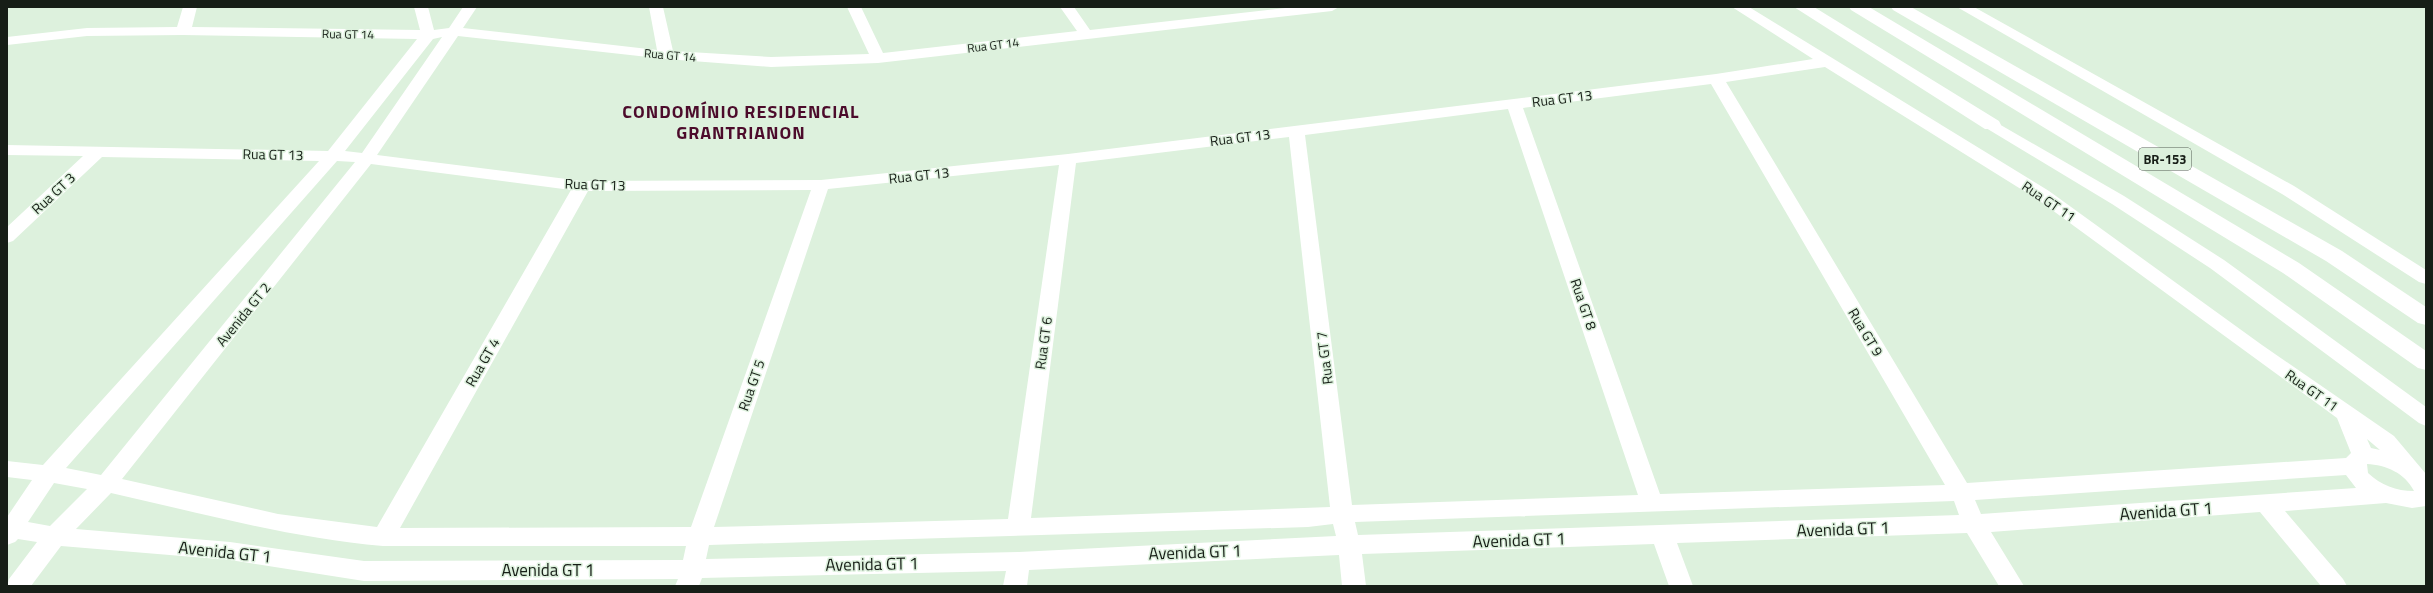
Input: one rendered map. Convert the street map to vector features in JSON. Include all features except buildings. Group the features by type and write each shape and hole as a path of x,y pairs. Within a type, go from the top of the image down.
{"highway":[{"path":"1802,7 1894,62 1938,93 1992,124"},
{"name":"BR-153","path":"1857,7 2029,108 2291,268 2426,362"},
{"name":"BR-153","path":"1899,7 2334,256 2426,318"},
{"path":"1992,124 1986,115 1990,107 2003,104 2029,108"}],"street":[{"path":"183,31 190,7"},
{"path":"9,531 48,474 332,156 428,35 421,7"},
{"name":"Avenida GT 2","path":"16,586 56,536 106,484 367,158 470,7"},
{"path":"656,7 666,55"},
{"path":"854,7 878,58"},
{"path":"1067,7 1086,34"},
{"name":"Rua GT 14","path":"7,41 87,32 183,31 428,35 455,31 666,55 771,62 878,58 1302,9 1332,7"},
{"name":"Rua GT 11","path":"1739,7 2043,195 2386,442 2420,486"},
{"path":"1964,7 2288,190 2426,278"},
{"name":"Rua GT 13","path":"7,150 99,150 367,158 582,186 821,185 1068,159 1716,79 1826,62"},
{"name":"Rua GT 9","path":"1716,79 1961,492 1974,524 2012,586"},
{"name":"Rua GT 8","path":"1514,104 1652,504"},
{"path":"1992,124 2118,200 2216,264 2426,418"},
{"name":"Rua GT 7","path":"1296,130 1342,514 1350,545 1354,586"},
{"name":"Rua GT 3","path":"7,236 99,150"},
{"name":"Rua GT 6","path":"1018,528 1068,159"},
{"name":"Rua GT 5","path":"690,578 699,536 821,185"},
{"name":"Rua GT 4","path":"383,537 582,186"},
{"name":"Rua GT 11","path":"2346,414 2358,461 2356,473 2363,482 2385,496"},
{"name":"Avenida GT 1","path":"7,469 106,484 233,514 334,533 383,537 699,536 1018,528 1308,518 1342,514 1961,492 2358,461 2376,456 2392,461 2420,486"},
{"path":"2385,496 2399,500 2420,486"},
{"name":"Avenida GT 1","path":"9,531 230,551 360,578 690,578 1350,545 1974,524 2385,496"},
{"path":"2266,504 2335,586"},
{"path":"1663,535 1681,586"},
{"path":"1016,586 1019,561"}],"district":[{"name":"CONDOMÍNIO RESIDENCIAL GRANTRIANON","path":"741,121"}]}
